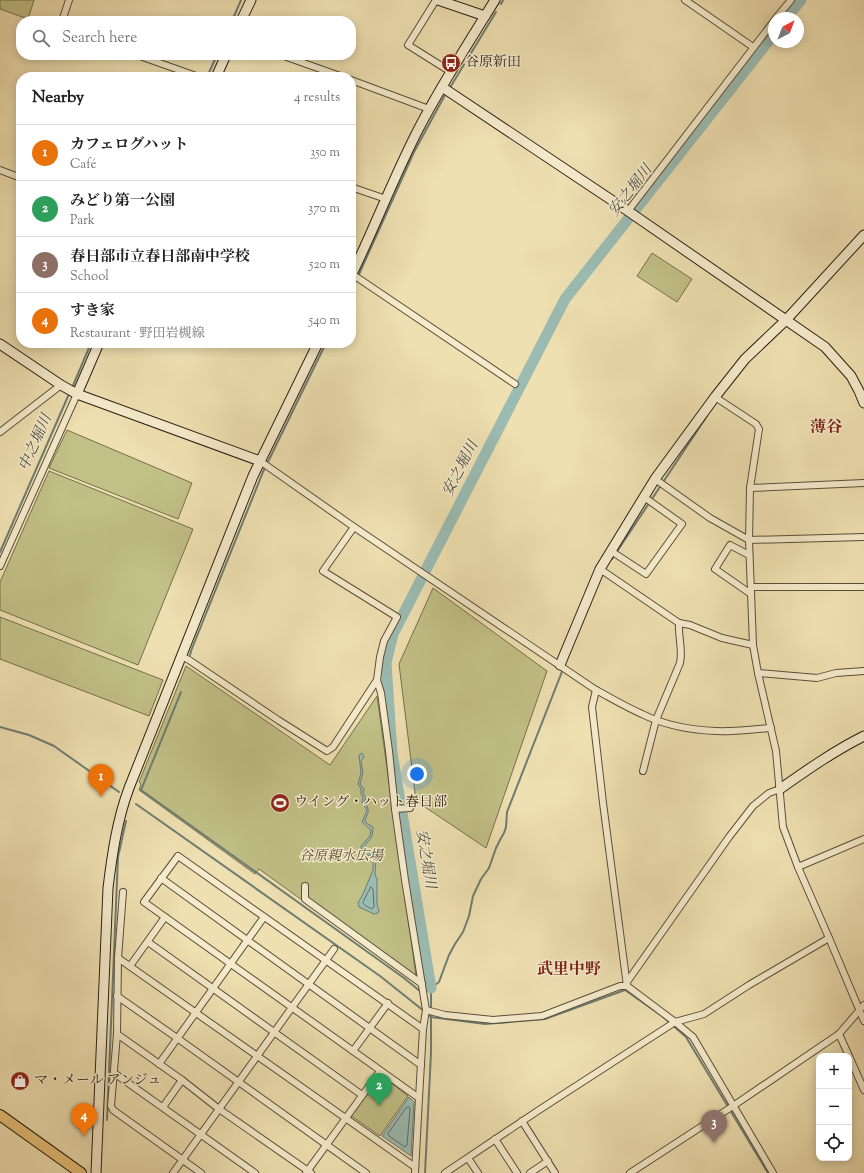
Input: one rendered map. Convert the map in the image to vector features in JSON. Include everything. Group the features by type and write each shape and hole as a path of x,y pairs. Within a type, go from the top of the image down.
{"main road":[{"path":"0,1115 81,1173"}],"street":[{"path":"64,16 69,0"},
{"path":"243,16 251,0"},
{"path":"451,72 408,45 437,0 485,16"},
{"path":"356,266 408,149 429,109 495,0"},
{"path":"685,0 753,47"},
{"path":"781,12 791,0"},
{"path":"628,211 768,28"},
{"path":"151,60 185,72"},
{"path":"218,72 224,60"},
{"path":"295,60 329,72"},
{"path":"356,82 429,109"},
{"path":"442,87 628,211 825,347 842,364 851,376 864,403"},
{"path":"0,170 16,176"},
{"path":"356,189 386,199"},
{"path":"562,667 600,569 655,479 745,359 786,320 864,235"},
{"path":"356,277 514,384"},
{"path":"0,344 70,390 262,462 596,690 642,714 656,720 698,729 717,731 771,728"},
{"path":"0,566 70,390 96,348"},
{"path":"96,1173 102,998 108,888 120,817 127,792 250,484 262,462 316,348"},
{"path":"0,432 70,390"},
{"path":"715,397 756,424 759,429 750,488 748,540 753,645 776,751 783,827 798,867 864,1021"},
{"path":"655,479 710,518 748,540 864,537"},
{"path":"750,488 864,483"},
{"path":"611,551 646,574 682,524 644,497"},
{"path":"354,526 324,571 397,617 384,641 380,657 378,680 389,752 405,880 426,1010 423,1029 415,1170"},
{"path":"749,555 730,545 715,569 751,594"},
{"path":"600,569 679,622 722,638 753,645"},
{"path":"751,587 864,587"},
{"path":"643,771 656,720 682,655 679,622"},
{"path":"181,656 327,751 333,747 378,680"},
{"path":"758,673 817,678 836,673 864,671"},
{"path":"596,690 592,707 604,818 627,984 693,1036 773,1173"},
{"path":"426,1010 445,1015 493,1020 542,1016 627,984 729,837 753,806 769,793 780,789 819,762 864,736"},
{"path":"395,809 410,808"},
{"path":"798,867 864,839"},
{"path":"419,1098 144,902 178,856 423,1029"},
{"path":"161,878 421,1065"},
{"path":"305,886 304,899 422,987"},
{"path":"123,892 118,958 117,1034 111,1106 113,1110 201,1173"},
{"path":"130,966 165,917"},
{"path":"158,1064 264,917"},
{"path":"445,1173 522,1121 675,1022 704,1014 749,985 829,938"},
{"path":"148,942 362,1095"},
{"path":"173,1173 334,949"},
{"path":"118,958 345,1118 415,1170"},
{"path":"118,996 366,1173"},
{"path":"353,1051 388,1003"},
{"path":"630,1173 733,1106 839,1034 864,1005"},
{"path":"117,1034 308,1172 345,1118 380,1071"},
{"path":"839,1034 848,1053"},
{"path":"852,1063 864,1090"},
{"path":"114,1073 255,1173"},
{"path":"163,1107 182,1080"},
{"path":"522,1121 556,1173"},
{"path":"495,1139 517,1173"},
{"path":"468,1158 478,1173"},
{"path":"530,1173 548,1161"}],"green space":[{"path":"0,0 34,0 29,16 20,16 0,9"},
{"path":"652,253 692,279 677,302 637,276"},
{"path":"67,430 192,483 178,519 49,468"},
{"path":"49,471 193,529 138,665 0,610 0,582"},
{"path":"433,588 547,671 486,848 416,801 399,664"},
{"path":"0,617 163,680 149,716 0,659"},
{"name":"ウイング・ハット春日部","path":"186,666 330,765 377,696 417,983 259,869 255,874 139,790 141,784 139,782"},
{"path":"380,1074 408,1096 380,1136 350,1115"}],"water":[{"path":"362,753 364,757 361,761 363,773 360,784 364,789 363,793 366,798 364,802 368,811 365,820 366,823 373,827 371,838 363,849 376,856 375,875 377,879 377,904 379,911 378,913 374,914 359,907 358,903 373,870 373,856 362,854 361,846 370,836 371,830 362,822 367,810 362,803 363,797 358,784 361,773 359,755"},
{"path":"409,1097 414,1102 411,1156 382,1136"}],"waterway":[{"name":"中之堀川","path":"234,16 241,0"},
{"path":"501,4 503,0"},
{"name":"安之堀川","path":"791,12 801,0"},
{"path":"451,86 496,12"},
{"name":"安之堀川","path":"431,988 392,753 386,663 393,634 565,299 768,42"},
{"name":"中之堀川","path":"209,72 215,60"},
{"path":"356,281 414,152 445,95"},
{"name":"中之堀川","path":"72,388 89,348"},
{"path":"190,655 263,472 324,348"},
{"name":"中之堀川","path":"0,552 69,394"},
{"path":"612,559 707,416"},
{"path":"425,1173 431,1053 431,988 439,982 449,955 463,932 469,916 473,896 481,879 489,868 496,848 504,833 507,812 563,669"},
{"path":"181,692 141,790 404,978 421,992"},
{"path":"0,727 29,735 54,746 119,792"},
{"path":"136,804 380,976 424,1011"},
{"path":"107,1120 118,857 126,821"},
{"path":"427,1014 431,1017 485,1024 545,1019 625,990 662,1016 686,1037 768,1173"}],"place":[{"name":"谷原新田","path":"451,63"},
{"name":"カフェログハット","path":"101,797"},
{"name":"ウイング・ハット春日部","path":"280,803"},
{"name":"マ・メール アンジュ","path":"20,1081"},
{"name":"みどり第一公園","path":"379,1106"},
{"name":"すき家","path":"84,1136"},
{"name":"春日部市立春日部南中学校","path":"714,1143"}],"district":[{"name":"薄谷","path":"826,428"},
{"name":"武里中野","path":"569,970"}],"park label":[{"name":"谷原親水広場","path":"341,857"}]}
